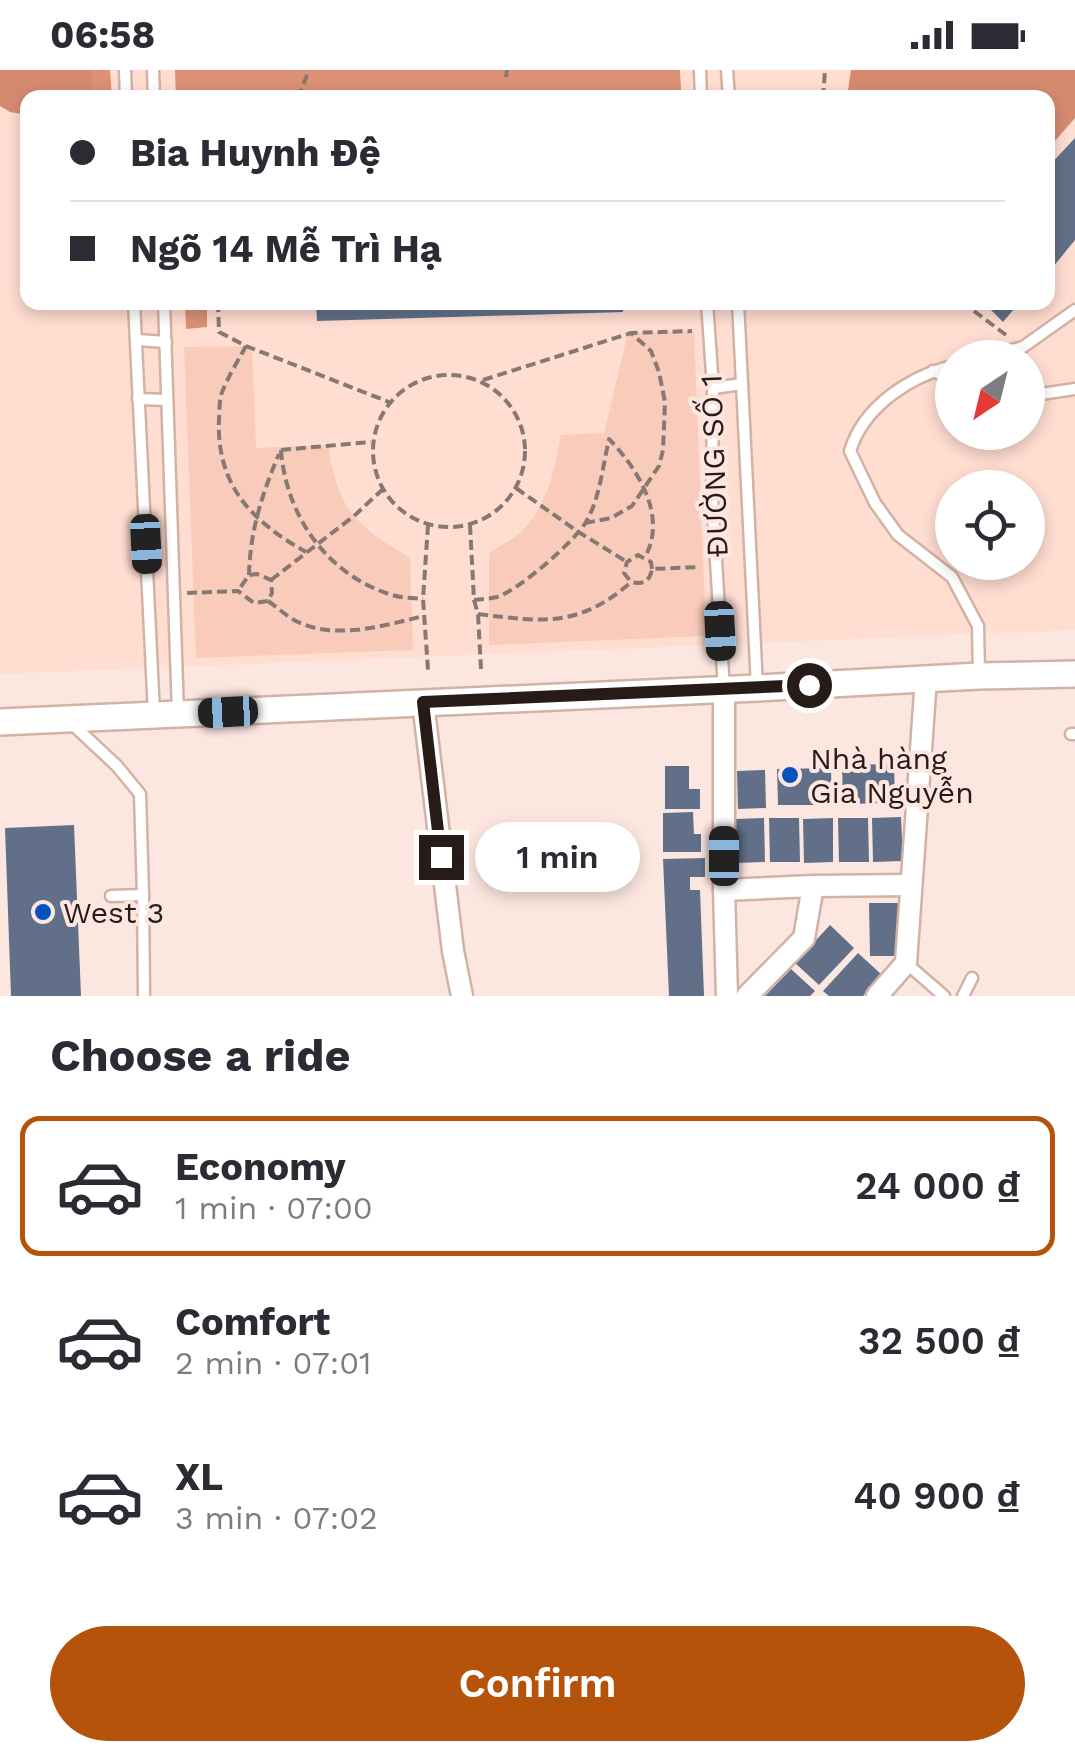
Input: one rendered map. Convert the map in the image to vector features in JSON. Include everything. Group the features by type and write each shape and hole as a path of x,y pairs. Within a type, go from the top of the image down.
{"street":[{"path":"0,722 1075,674"},
{"path":"877,996 906,963 926,678"},
{"path":"724,689 727,996"},
{"path":"423,702 453,951 462,996"},
{"path":"747,996 804,938 813,886"},
{"path":"724,890 910,886"}],"lane":[{"path":"134,310 138,399 166,714"},
{"path":"164,310 166,714"},
{"name":"ĐƯỜNG SỐ 1","path":"708,310 713,388 712,497 724,689"},
{"name":"ĐƯỜNG SỐ 1","path":"738,310 757,688"},
{"path":"1033,340 1075,310"},
{"path":"136,340 166,342"},
{"path":"935,370 904,384 878,408 855,434 850,451 875,503 898,535 952,577 978,626 979,676"},
{"path":"713,388 742,384"},
{"path":"1045,393 1075,389"},
{"path":"138,399 167,400"},
{"path":"66,719 117,766 140,794 144,996"},
{"path":"111,896 142,895"},
{"path":"906,963 944,996"},
{"path":"963,996 972,978"}],"path":[{"path":"218,310 218,332 389,402"},
{"path":"973,310 1014,340"},
{"path":"480,381 631,333 701,330"},
{"path":"585,523 612,518 632,506 659,466 664,450 665,402 659,372 651,351 631,333"},
{"path":"246,346 220,398 218,434 228,480 272,532 306,552"},
{"path":"456,374 480,381 502,395 516,415 525,439 524,464 516,488 488,517 470,525 449,528 405,514 387,496 375,474 376,424 389,402 408,385 431,376 456,374"},
{"path":"474,600 494,598 522,582 585,523 609,439 645,488 652,525 645,557"},
{"path":"281,450 373,442"},
{"path":"238,591 249,575 256,514 281,450"},
{"path":"281,450 290,494 316,544 346,572 367,584 395,597 423,599"},
{"path":"516,488 627,562"},
{"path":"272,580 383,489"},
{"path":"428,524 423,599 428,670"},
{"path":"470,525 481,669"},
{"path":"478,614 567,618 596,608 631,582 646,582 652,569 645,557 638,555 627,562 624,573 631,582"},
{"path":"652,569 710,567"},
{"path":"249,575 272,580"},
{"path":"268,601 272,580"},
{"path":"187,593 238,591 254,603 268,601 295,621 332,630 378,626 423,616"}],"shaded area":[{"path":"0,70 1075,70 1075,630 0,674"},
{"path":"0,70 92,70 92,90 20,90 20,114 0,106"},
{"path":"92,70 110,70 111,90 92,90"},
{"path":"175,70 680,70 681,90 176,90"},
{"path":"851,70 1075,70 1075,118 1055,141 1055,90 848,90"},
{"path":"185,310 207,310 207,327 186,329"},
{"path":"694,331 706,636 489,645 489,553 516,536 535,515 552,477 561,435 604,433 628,333"},
{"path":"252,346 256,448 328,445 337,485 352,514 375,536 410,558 413,650 196,658 184,347"}],"building":[{"path":"1075,138 1075,240 1055,264 1055,159"},
{"path":"316,310 623,312 317,321"},
{"path":"991,310 1013,310 1003,322"},
{"path":"894,764 895,803 843,804 842,765"},
{"path":"665,766 689,766 689,789 700,789 700,809 665,809"},
{"path":"831,768 832,805 778,805 777,769"},
{"path":"765,770 766,808 738,809 737,771"},
{"path":"693,812 694,834 701,834 701,852 663,852 663,813"},
{"path":"901,817 903,861 873,862 872,818"},
{"path":"764,818 765,862 736,863 735,819"},
{"path":"769,818 799,818 800,862 770,862"},
{"path":"833,818 833,862 804,863 803,819"},
{"path":"838,818 868,818 869,862 839,862"},
{"name":"West 3","path":"74,825 81,996 11,996 5,828"},
{"path":"705,858 705,877 690,877 690,890 700,890 704,996 669,996 663,859"},
{"path":"869,903 900,903 901,956 870,956"},
{"path":"830,925 854,948 819,985 795,963"},
{"path":"858,953 882,975 863,996 829,996 823,991"},
{"path":"791,969 815,991 810,996 765,996"}],"place":[{"name":"Nhà hàng Gia Nguyễn","path":"790,775"},
{"name":"West 3","path":"43,912"}],"route":[{"path":"441,857 423,702 809,685"}]}
